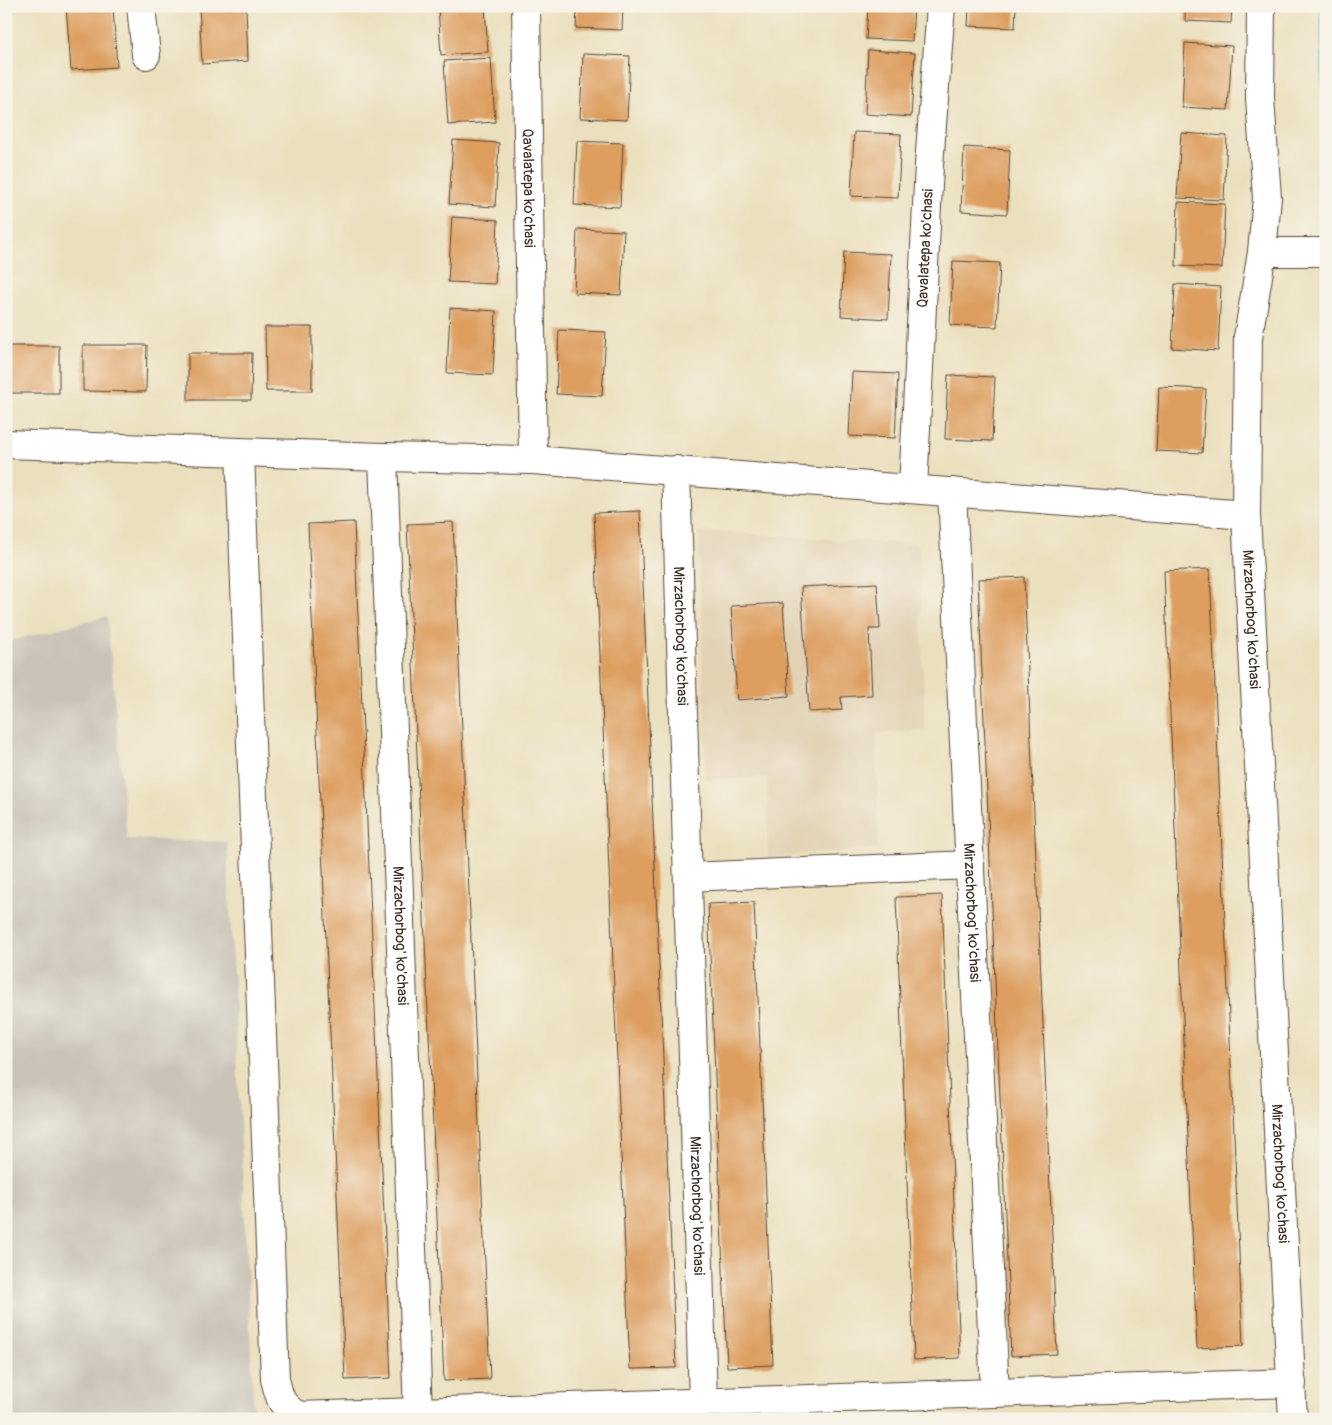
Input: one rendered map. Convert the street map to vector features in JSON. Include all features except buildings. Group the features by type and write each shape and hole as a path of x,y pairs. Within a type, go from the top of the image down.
{"street":[{"path":"141,6 146,55"},
{"name":"Qavalatepa ko'chasi","path":"526,6 532,460"},
{"name":"Qavalatepa ko'chasi","path":"913,489 929,165 941,6"},
{"name":"Mirzachorbog' ko'chasi","path":"1261,6 1260,98 1267,198 1262,252 1248,337 1246,515 1293,1419"},
{"path":"1262,252 1326,252"},
{"path":"6,444 383,457 532,460 1246,515"},
{"path":"240,452 275,1379 285,1408 298,1416 1292,1383"},
{"name":"Mirzachorbog' ko'chasi","path":"383,457 418,1413"},
{"name":"Mirzachorbog' ko'chasi","path":"676,470 703,1403"},
{"name":"Mirzachorbog' ko'chasi","path":"952,492 995,1393"},
{"path":"688,877 970,865"}],"shaded area":[{"path":"699,531 919,545 925,730 876,734 878,848 768,858 768,777 706,780"},
{"path":"107,616 127,839 227,842 254,1419 6,1419 6,642"}],"waterway":[{"path":"1325,6 1326,83"}]}
